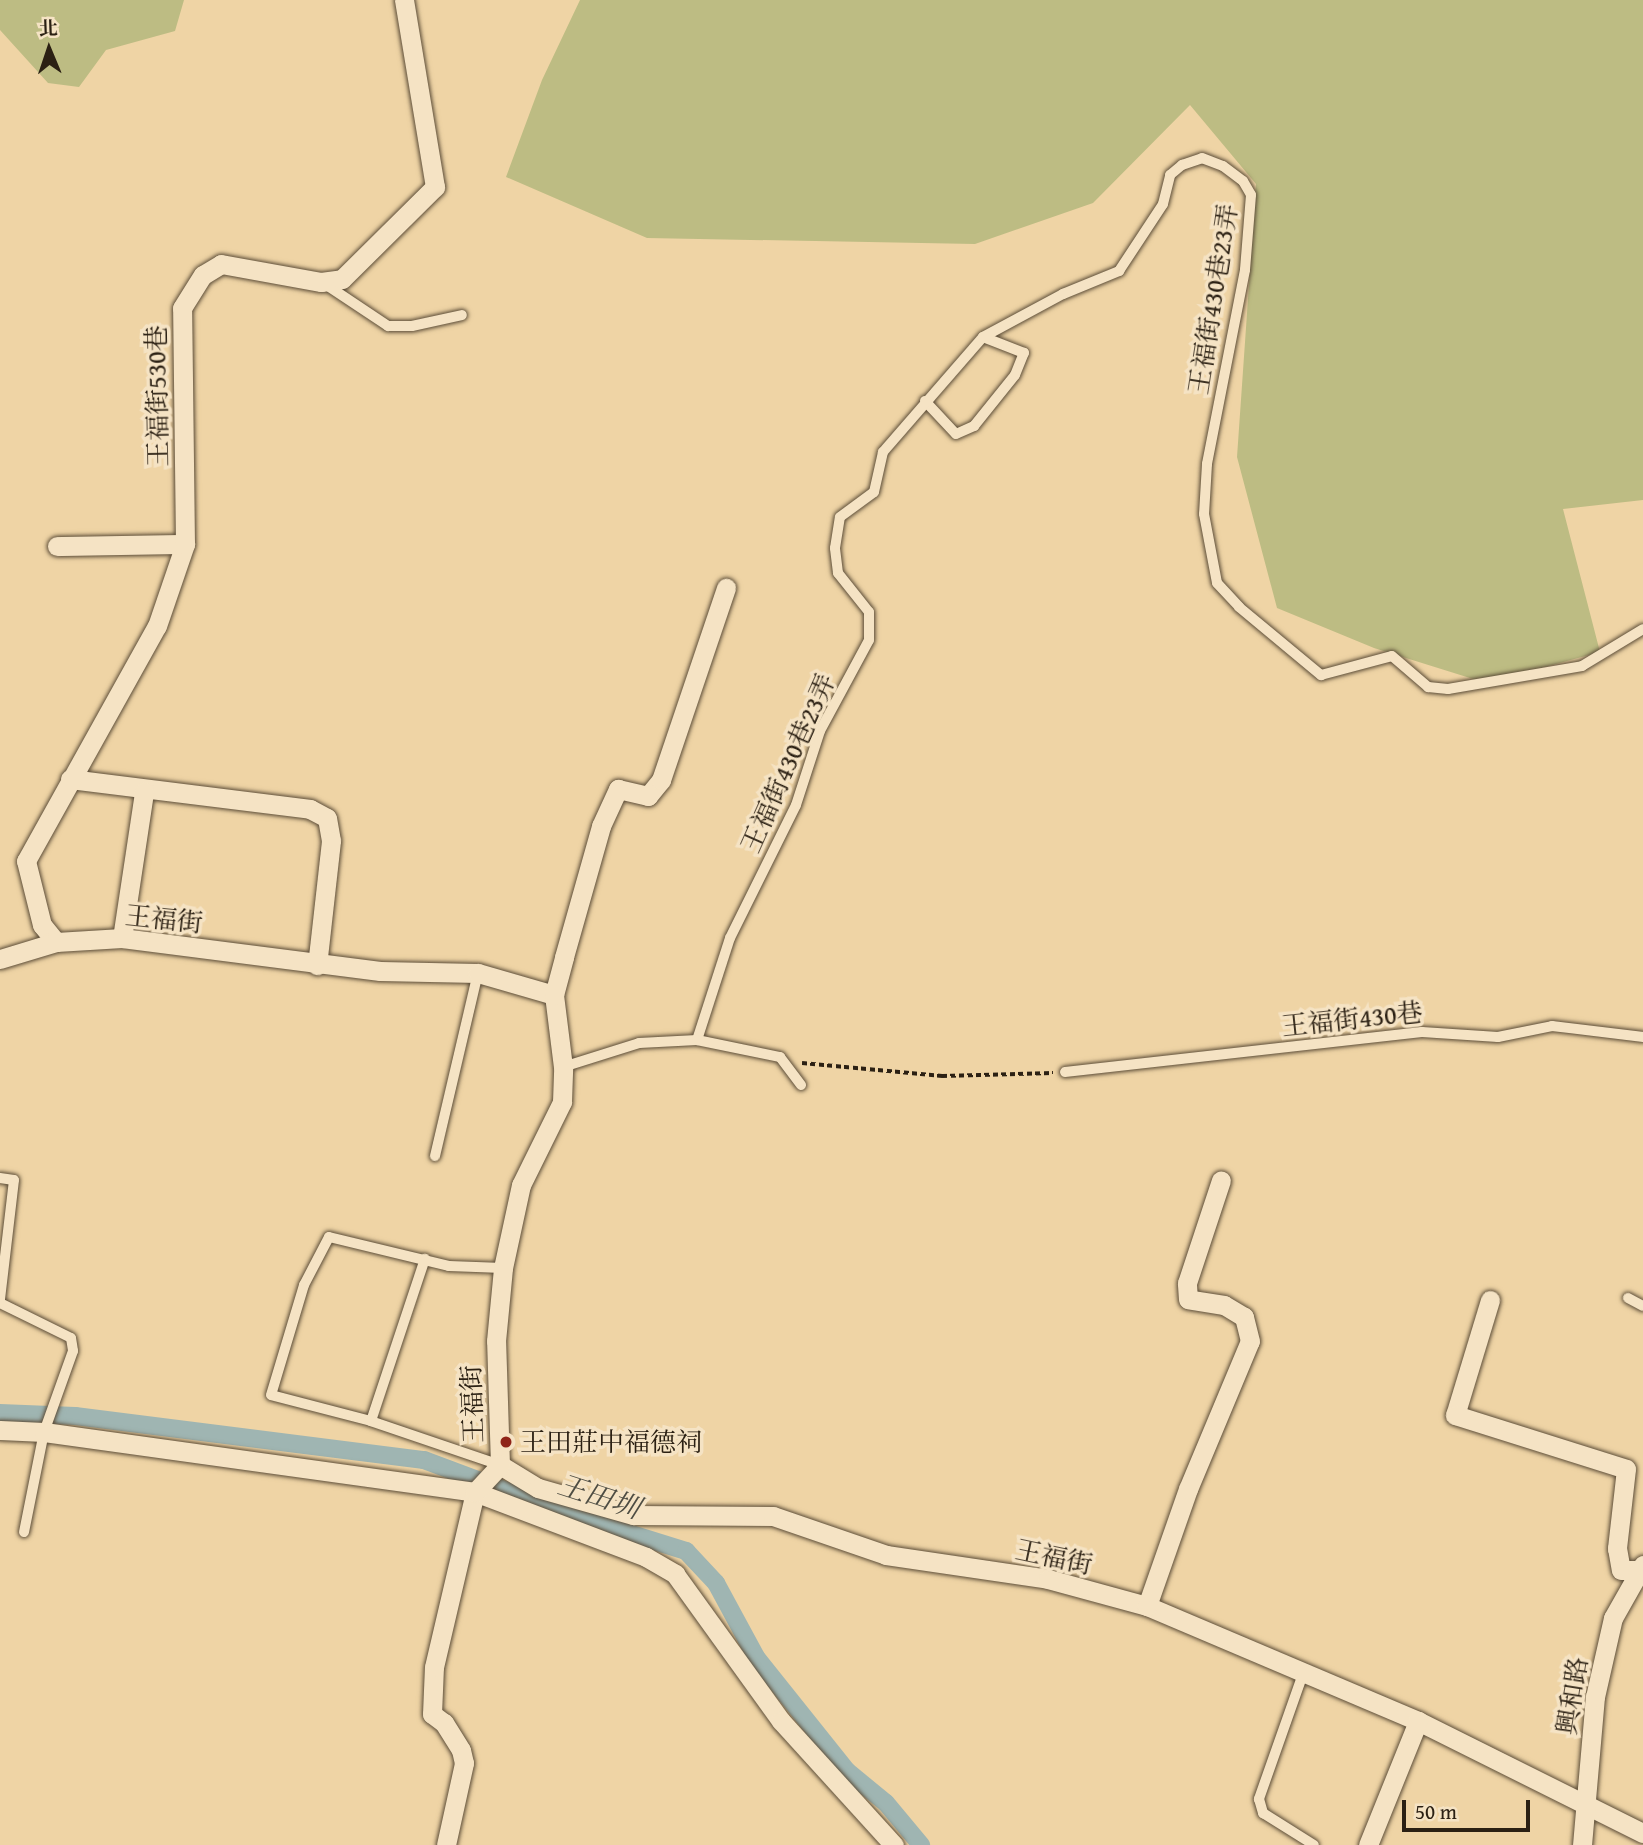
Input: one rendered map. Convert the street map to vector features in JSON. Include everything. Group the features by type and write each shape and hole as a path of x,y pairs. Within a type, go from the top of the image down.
{"street":[{"path":"321,282 342,279 435,187 404,0"},
{"name":"王福街530巷","path":"56,942 42,925 26,862 157,626 185,544 182,308 192,288 221,264 321,282"},
{"path":"57,545 185,544"},
{"path":"554,995 601,825 618,789 648,796 661,780 726,588"},
{"path":"70,779 144,792 310,809 327,818 331,841 317,965"},
{"path":"122,938 144,792"},
{"name":"王福街","path":"0,958 56,942 122,938 317,965 478,973 554,995 563,1067 562,1102 521,1185 503,1268 496,1341 500,1465 538,1488 633,1515 773,1516 886,1555 1048,1579 1147,1606 1418,1721 1643,1833"},
{"path":"1147,1606 1188,1489 1250,1341 1244,1317 1224,1306 1188,1298 1187,1283 1221,1180"},
{"path":"1490,1300 1455,1416 1626,1469 1617,1548 1621,1570 1642,1568"},
{"path":"0,1430 44,1432 475,1492 646,1557 675,1574 781,1721 894,1845"},
{"path":"446,1845 464,1763 461,1750 444,1723 432,1714 435,1667 475,1492 500,1465"},
{"name":"興和路","path":"1582,1845 1595,1697 1613,1618 1642,1568"},
{"path":"1368,1845 1418,1721"}],"lane":[{"name":"王福街430巷23弄","path":"696,1040 730,938 796,805 820,731 869,639 869,612 838,573 835,548 841,517 874,492 883,452 983,337 1063,294 1109,279 1119,271 1163,204 1170,175 1202,159 1223,166 1243,181 1251,195 1245,270 1207,464 1204,514 1217,583 1294,656 1321,675 1392,656 1428,687 1466,687 1582,666 1643,629"},
{"path":"321,282 388,326 412,326 462,315"},
{"path":"925,401 956,434 974,426 1015,375 1024,353 983,337"},
{"path":"435,1156 478,973"},
{"name":"王福街430巷","path":"1065,1072 1422,1032 1498,1037 1552,1026 1643,1037"},
{"path":"563,1067 639,1043 696,1040 771,1053 785,1062 801,1085"},
{"path":"0,1178 14,1180 0,1301 71,1338 73,1351 44,1432 24,1532"},
{"path":"500,1465 371,1421 271,1395 304,1285 329,1237 449,1266 503,1268"},
{"path":"371,1421 425,1259"},
{"path":"1628,1298 1643,1306"},
{"path":"1304,1671 1259,1799 1263,1813 1314,1845"}],"path":[{"path":"785,1062 942,1076 1065,1072"}],"shaded area":[{"path":"0,0 184,0 175,31 106,50 79,87 48,83 0,30"},
{"path":"580,0 1643,0 1643,500 1563,509 1600,652 1486,683 1374,648 1277,608 1237,457 1256,184 1190,105 1093,203 975,244 647,238 506,177 542,80"}],"waterway":[{"name":"王田圳","path":"0,1413 75,1416 424,1460 571,1515 686,1551 716,1583 756,1657 847,1771 886,1803 921,1845"}],"place":[{"name":"王田莊中福德祠","path":"506,1442"}]}
